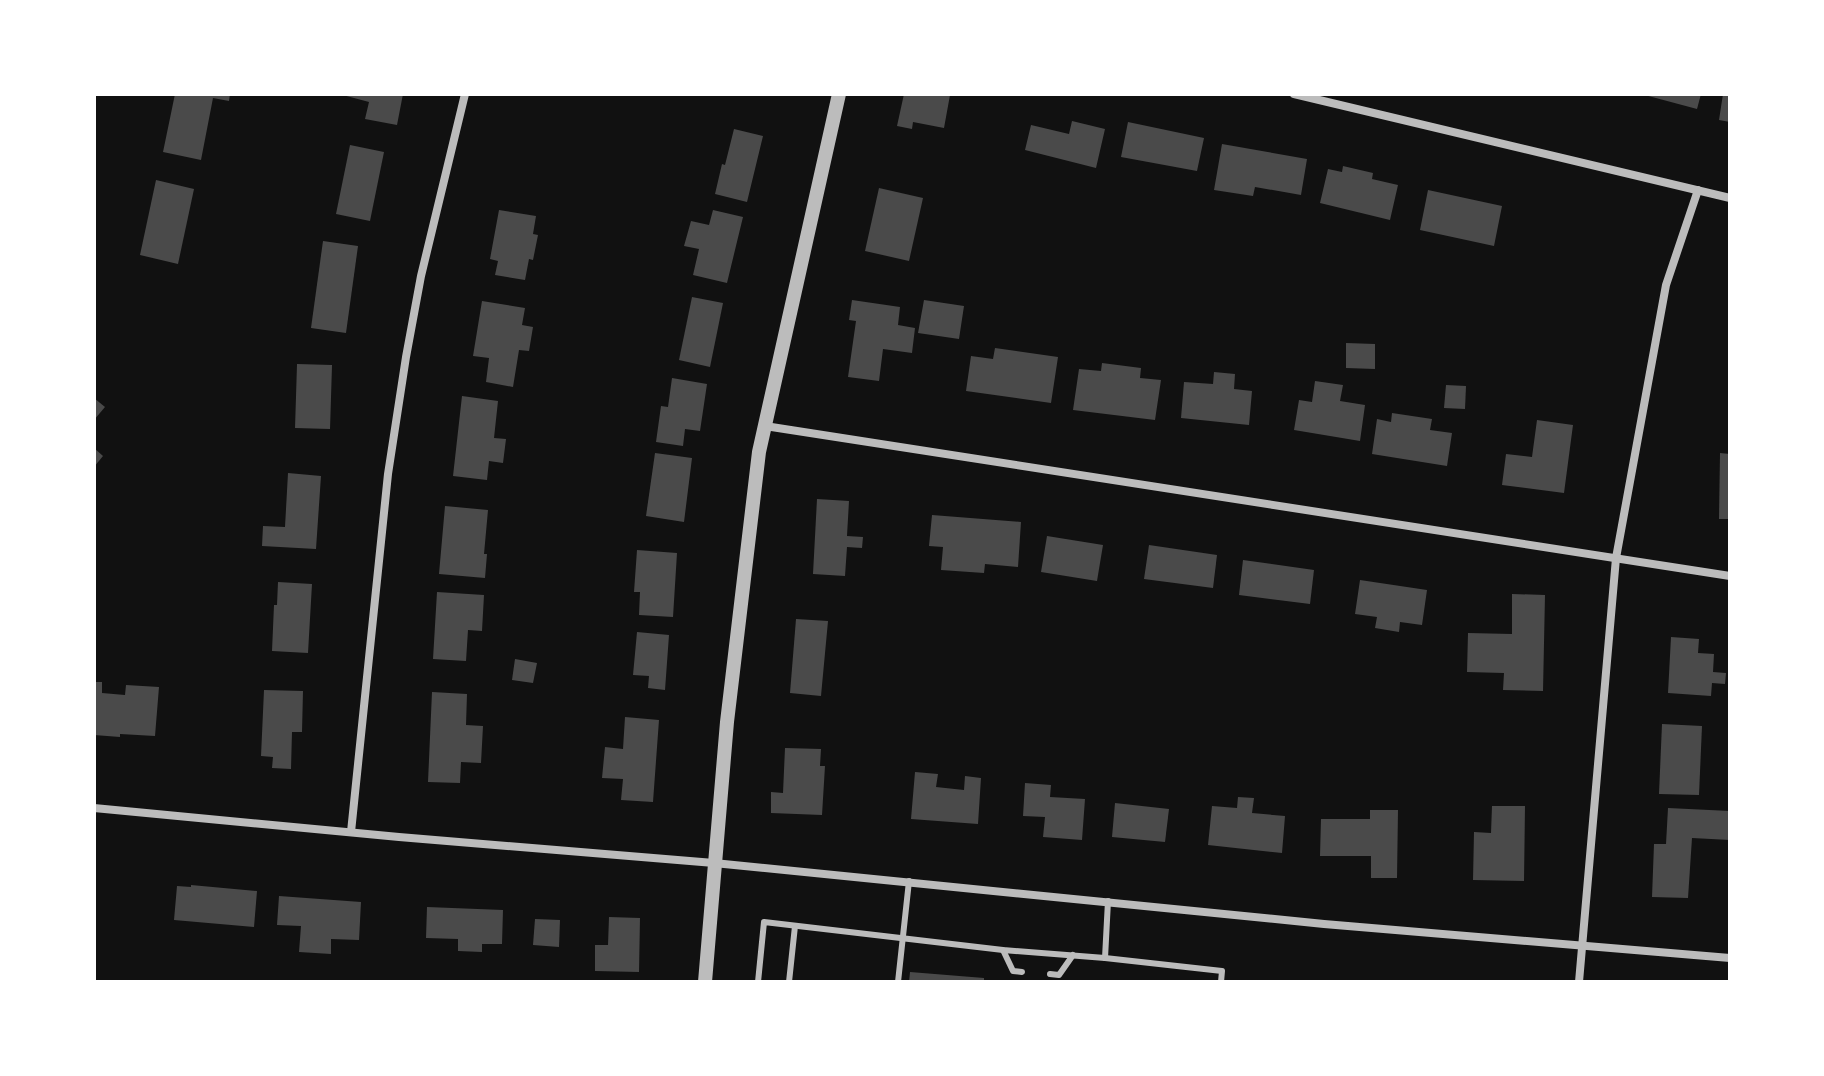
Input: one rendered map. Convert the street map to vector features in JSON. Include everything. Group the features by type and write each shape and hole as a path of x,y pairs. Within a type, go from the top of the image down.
{"street":[{"path":"351,832 388,474 406,357 421,276 465,94"},
{"path":"705,982 731,690 759,452 839,94"},
{"path":"1294,94 1730,198"},
{"path":"1579,982 1616,558 1666,285 1698,190"},
{"path":"765,426 1730,576"},
{"path":"94,808 909,881 1324,924 1730,958"}],"lane":[{"path":"898,982 909,881"},
{"path":"1105,958 1108,901"},
{"path":"758,982 764,922 1003,950 1222,971 1221,982"},
{"path":"789,982 795,926"},
{"path":"1003,950 1013,971 1022,972"},
{"path":"1050,974 1059,975 1073,955"}],"building":[{"path":"175,94 230,94 229,101 213,98 201,160 163,152"},
{"path":"339,94 403,94 397,125 365,119 369,102"},
{"path":"904,94 950,95 944,128 913,122 912,129 897,126"},
{"path":"1641,94 1701,94 1697,109"},
{"path":"1723,94 1730,94 1730,122 1719,120"},
{"path":"1072,121 1105,129 1096,168 1025,150 1031,125 1069,134"},
{"path":"1128,122 1204,138 1197,171 1121,157"},
{"path":"734,129 763,136 747,202 715,194"},
{"path":"1222,144 1307,159 1301,195 1255,187 1253,196 1214,190"},
{"path":"350,145 384,152 370,221 336,214"},
{"path":"1343,166 1373,173 1372,179 1398,185 1390,220 1320,203 1328,169 1342,172"},
{"path":"156,180 194,189 178,264 140,255"},
{"path":"879,188 923,198 909,261 865,251"},
{"path":"1428,190 1502,206 1494,246 1420,230"},
{"path":"499,210 536,216 533,234 538,235 525,280 495,275 498,261 490,259"},
{"path":"713,210 743,217 727,283 693,275 699,249 684,246 691,221 709,225"},
{"path":"323,241 358,246 346,333 311,328"},
{"path":"692,297 723,303 710,367 679,360"},
{"path":"852,300 900,307 898,325 915,328 912,353 883,349 879,381 848,377 856,321 849,320"},
{"path":"924,300 964,306 959,339 918,333"},
{"path":"482,301 525,308 522,325 533,327 529,351 519,350 513,387 486,382 489,358 473,356"},
{"path":"1346,343 1375,344 1375,369 1346,368"},
{"path":"995,348 1058,357 1051,403 966,391 971,356 993,359"},
{"path":"1102,363 1141,368 1140,378 1161,380 1155,420 1073,410 1079,369 1101,371"},
{"path":"297,364 332,365 330,429 295,428"},
{"path":"1214,372 1235,374 1234,389 1252,391 1249,425 1181,418 1184,382 1213,384"},
{"path":"672,378 707,384 700,431 685,429 683,446 656,442 661,406 668,407"},
{"path":"1315,381 1343,385 1340,401 1365,405 1360,441 1294,430 1299,400 1312,402"},
{"path":"1446,385 1466,386 1465,409 1444,408"},
{"path":"462,396 498,401 494,438 506,439 503,463 489,461 487,480 453,476"},
{"path":"94,398 105,407 94,420"},
{"path":"1392,413 1432,419 1430,430 1452,433 1447,466 1372,454 1377,419 1391,422"},
{"path":"1537,420 1573,425 1564,493 1502,485 1506,454 1532,457"},
{"path":"94,448 103,456 94,467"},
{"path":"655,453 692,458 684,522 646,516"},
{"path":"1720,453 1730,454 1730,519 1719,519"},
{"path":"288,473 321,476 316,549 262,546 263,526 285,527"},
{"path":"817,499 849,501 847,536 863,537 862,548 847,547 845,576 813,574"},
{"path":"445,506 488,510 485,578 439,574"},
{"path":"932,515 1021,522 1018,567 985,564 984,573 941,570 943,547 929,546"},
{"path":"1047,536 1103,545 1097,581 1041,572"},
{"path":"1149,545 1217,555 1213,588 1144,579"},
{"path":"637,550 677,553 673,617 639,615 640,592 634,592"},
{"path":"1243,560 1314,570 1310,604 1239,595"},
{"path":"1360,580 1427,590 1422,625 1400,622 1399,632 1375,628 1377,617 1355,614"},
{"path":"278,582 312,584 308,653 272,651"},
{"path":"437,592 484,595 482,631 468,630 466,661 433,659"},
{"path":"1512,594 1545,595 1543,691 1503,690 1504,673 1467,672 1468,633 1512,634"},
{"path":"796,619 828,621 821,696 790,693"},
{"path":"637,632 669,635 665,690 648,688 649,676 633,675"},
{"path":"1671,637 1699,639 1698,653 1714,654 1713,672 1726,673 1725,684 1712,683 1711,696 1668,693"},
{"path":"515,659 537,663 533,683 512,680"},
{"path":"94,682 102,682 102,693 125,695 126,685 159,687 155,736 94,735"},
{"path":"264,690 303,691 302,732 292,732 291,769 272,768 273,757 261,756"},
{"path":"432,692 467,694 466,725 483,726 481,763 461,762 460,783 428,782"},
{"path":"625,717 659,720 653,802 621,800 623,779 602,778 605,747 623,749"},
{"path":"1662,724 1702,726 1699,795 1659,794"},
{"path":"785,748 821,749 820,766 825,766 822,815 771,813 771,792 783,793"},
{"path":"915,772 938,774 936,787 964,790 965,776 981,778 978,824 911,819"},
{"path":"1025,783 1051,785 1050,797 1085,799 1082,840 1043,837 1045,817 1023,816"},
{"path":"1238,797 1254,798 1252,813 1285,816 1282,853 1208,845 1212,806 1237,808"},
{"path":"1115,803 1169,809 1165,842 1112,837"},
{"path":"1492,806 1525,806 1524,881 1473,880 1474,832 1491,833"},
{"path":"1668,808 1730,811 1730,840 1692,838 1688,898 1652,897 1654,844 1666,844"},
{"path":"1370,810 1398,810 1397,878 1371,878 1371,856 1320,856 1321,819 1370,819"},
{"path":"177,886 257,891 254,927 174,920"},
{"path":"279,896 361,902 359,940 331,939 331,954 299,952 301,926 277,925"},
{"path":"427,907 503,910 502,944 482,944 482,952 458,951 458,939 426,938"},
{"path":"609,917 640,918 639,972 595,971 595,945 608,945"},
{"path":"535,919 560,920 559,947 533,945"},
{"path":"910,972 984,978 984,982 909,982"}]}
